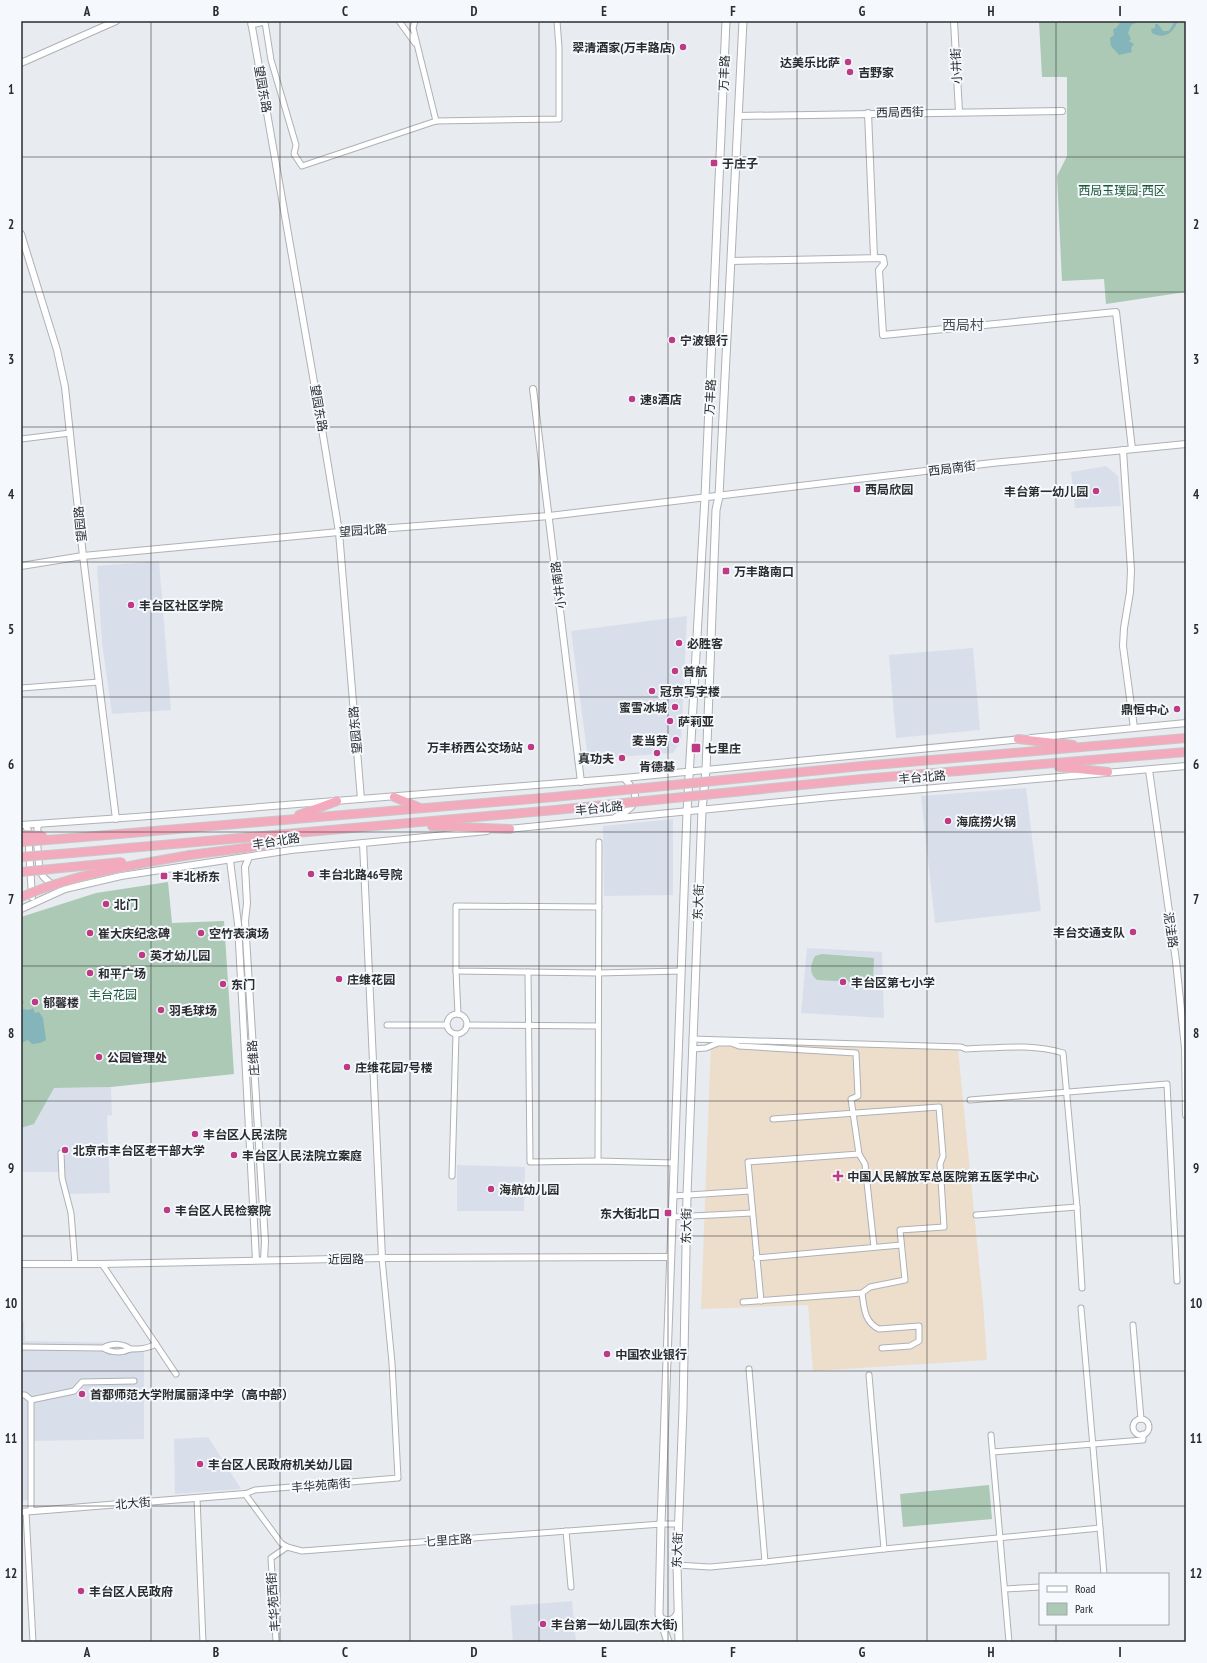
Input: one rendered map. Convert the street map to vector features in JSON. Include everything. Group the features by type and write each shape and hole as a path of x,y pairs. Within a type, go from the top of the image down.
{"highway":[{"name":"丰台北路","path":"21,842 418,807 554,797 862,766 1092,748 1186,738"},
{"path":"1018,739 1092,748"},
{"name":"丰台北路","path":"21,858 397,825 862,779 1186,752"},
{"path":"1040,764 1108,772"},
{"path":"394,797 418,807"},
{"path":"287,819 337,801"},
{"path":"397,825 510,829"},
{"path":"21,872 190,855 260,846 307,833"},
{"path":"21,835 72,838"},
{"path":"21,897 75,878 118,868 190,855"}],"main road":[{"name":"万丰路","path":"690,773 705,497 726,21"},
{"name":"万丰路","path":"706,770 716,510 719,496 743,21"},
{"name":"东大街","path":"679,1642 677,1565 683,1409 687,1195 702,810 706,770"},
{"name":"东大街","path":"668,1642 659,1614 661,1524 687,812 690,773"},
{"path":"660,1618 665,1621 670,1621 675,1618 678,1613"}],"street":[{"path":"21,63 116,21"},
{"path":"399,21 417,45"},
{"path":"415,21 413,28 436,121"},
{"path":"251,23 265,22 270,60 296,145 294,154 302,166 436,121 559,119 559,48 557,21"},
{"name":"小井街","path":"954,21 958,112"},
{"name":"望园东路","path":"251,23 339,532 361,799"},
{"name":"西局西街","path":"738,116 1062,111"},
{"path":"868,113 874,257"},
{"name":"望园路","path":"21,234 58,350 65,387 83,556 116,819"},
{"path":"731,261 883,258 884,264 879,270 883,335 1116,312 1132,449"},
{"name":"小井南路","path":"533,389 581,782"},
{"path":"21,439 70,433"},
{"name":"西局南街","path":"705,497 992,463 1186,444"},
{"path":"1123,450 1131,570 1130,592 1124,628 1123,646 1134,728"},
{"name":"望园北路","path":"21,566 83,556 339,532 549,516 705,497"},
{"path":"21,688 99,682"},
{"path":"23,825 116,819 690,773 706,770 1186,723"},
{"name":"丰台北路","path":"21,909 33,902 65,889 121,876 291,850 831,797 1186,766"},
{"name":"泥洼路","path":"1149,770 1184,1014 1186,1113"},
{"path":"611,819 626,812 632,806 635,798 635,792 624,778"},
{"path":"23,825 28,831 33,902"},
{"path":"38,825 36,833 41,872 50,883 65,889"},
{"path":"598,1161 599,842"},
{"path":"363,843 382,1258"},
{"name":"庄维路","path":"249,857 245,868 247,903 245,921 265,1240 264,1260"},
{"name":"庄维路","path":"230,860 238,924 256,1260"},
{"path":"458,1014 456,971 456,906 599,907"},
{"path":"456,971 598,973 681,971"},
{"path":"528,972 530,1162 598,1161 674,1163"},
{"path":"458,1014 464,1016 468,1024 463,1033 456,1034 450,1031 447,1022 451,1016 458,1014"},
{"path":"468,1024 598,1026"},
{"path":"387,1025 447,1025"},
{"path":"452,1176 456,1034"},
{"path":"692,1039 961,1047 966,1049 1012,1047 1050,1049 1063,1053 1077,1206 1082,1288"},
{"path":"692,1049 706,1048 718,1043 731,1043 738,1046 856,1053 858,1096 851,1098 859,1154 865,1164 874,1247"},
{"path":"970,1100 1167,1084 1177,1281"},
{"path":"743,1302 862,1293 870,1287 904,1280 900,1230 944,1227 940,1164 943,1156 939,1107 773,1119"},
{"path":"61,1153 62,1178 71,1213 75,1264"},
{"path":"761,1301 748,1162 859,1154"},
{"path":"673,1196 750,1191"},
{"path":"976,1215 1077,1206"},
{"path":"672,1217 752,1213"},
{"path":"756,1258 901,1245"},
{"name":"近园路","path":"21,1264 102,1264 382,1258 670,1257"},
{"name":"丰华苑南街","path":"245,1494 255,1490 398,1478 392,1363 382,1258"},
{"path":"102,1264 176,1374"},
{"path":"862,1293 866,1316 873,1326 879,1329 919,1326 919,1341 910,1346 882,1348"},
{"path":"1081,1308 1104,1573"},
{"path":"1133,1325 1141,1419"},
{"path":"21,1348 103,1348 109,1344 125,1345 130,1349 144,1349 156,1344"},
{"path":"749,1369 765,1562"},
{"path":"869,1375 884,1549"},
{"path":"30,1400 74,1391 82,1382 134,1382"},
{"path":"21,1395 30,1400"},
{"path":"30,1400 26,1512 33,1642"},
{"path":"1141,1419 1147,1421 1149,1426 1148,1431 1142,1434 1137,1433 1134,1429 1136,1422 1141,1419"},
{"path":"993,1452 1143,1440 1142,1434"},
{"path":"992,1435 1010,1642"},
{"path":"245,1494 275,1537 287,1547"},
{"name":"北大街","path":"26,1512 245,1494"},
{"path":"197,1498 203,1642"},
{"name":"七里庄路","path":"287,1547 302,1551 661,1524 678,1524"},
{"path":"677,1565 710,1567 1100,1528"},
{"path":"566,1531 571,1587"},
{"name":"丰华苑西街","path":"276,1642 271,1558 287,1547"},
{"path":"1005,1589 1039,1588"}],"shaded area":[{"name":"丰台第一幼儿园","path":"1106,466 1118,476 1121,506 1075,508 1071,472"},
{"name":"丰台区社区学院","path":"159,561 171,710 112,714 102,643 97,566"},
{"path":"687,616 681,741 673,753 588,759 571,631"},
{"path":"973,648 980,730 896,738 889,655"},
{"path":"1026,788 1041,911 935,923 921,796"},
{"path":"673,819 673,895 604,896 603,826"},
{"name":"丰台区第七小学","path":"807,948 882,952 884,1018 801,1013"},
{"name":"中国人民解放军总医院第五医学中心","path":"711,1041 958,1049 983,1303 987,1360 813,1371 808,1305 701,1309"},
{"name":"北京市丰台区老干部大学","path":"111,1087 112,1115 107,1116 110,1193 68,1194 64,1174 59,1172 21,1172 21,1128 35,1123 53,1088"},
{"name":"海航幼儿园","path":"457,1165 525,1167 524,1211 457,1211"},
{"name":"首都师范大学附属丽泽中学（高中部）","path":"21,1321 24,1321 25,1341 129,1343 132,1348 144,1348 144,1439 27,1441 28,1500 21,1501"},
{"name":"丰台区人民政府机关幼儿园","path":"208,1437 241,1489 175,1494 174,1439"},
{"name":"丰台第一幼儿园(东大街)","path":"572,1601 576,1642 513,1642 510,1606"}],"green space":[{"name":"西局玉璞园-西区","path":"1039,21 1186,21 1186,292 1106,304 1104,279 1062,281 1057,176 1067,156 1067,77 1042,77"},
{"name":"丰台花园","path":"168,882 172,923 224,921 234,1074 111,1087 54,1088 34,1124 21,1128 21,917 96,893"},
{"path":"822,954 874,958 873,983 817,980 814,978 811,966 815,956"},
{"path":"989,1485 992,1519 903,1527 900,1494"}],"water":[{"path":"1121,21 1140,21 1131,25 1128,33 1131,39 1129,41 1134,44 1131,48 1132,52 1119,55 1111,46 1110,38 1114,35 1113,30"},
{"path":"1175,21 1178,21 1174,29 1168,34 1160,36 1152,33 1151,29 1155,28 1155,24 1158,24 1163,31 1169,31"},
{"path":"21,1000 24,1002 22,1005 23,1009 29,1010 33,1008 35,1013 39,1012 43,1018 46,1040 40,1043 32,1044 28,1040 21,1043"}],"place":[{"name":"翠清酒家(万丰路店)","path":"683,47"},
{"name":"达美乐比萨","path":"848,62"},
{"name":"吉野家","path":"850,72"},
{"name":"于庄子","path":"714,163"},
{"name":"宁波银行","path":"672,340"},
{"name":"速8酒店","path":"632,399"},
{"name":"西局欣园","path":"857,489"},
{"name":"丰台第一幼儿园","path":"1096,491"},
{"name":"万丰路南口","path":"726,571"},
{"name":"丰台区社区学院","path":"131,605"},
{"name":"必胜客","path":"679,643"},
{"name":"首航","path":"675,671"},
{"name":"冠京写字楼","path":"652,691"},
{"name":"蜜雪冰城","path":"675,707"},
{"name":"鼎恒中心","path":"1177,709"},
{"name":"萨莉亚","path":"670,721"},
{"name":"麦当劳","path":"676,740"},
{"name":"万丰桥西公交场站","path":"531,747"},
{"name":"七里庄","path":"696,748"},
{"name":"肯德基","path":"657,753"},
{"name":"真功夫","path":"622,758"},
{"name":"海底捞火锅","path":"948,821"},
{"name":"丰台北路46号院","path":"311,874"},
{"name":"丰北桥东","path":"164,876"},
{"name":"北门","path":"106,904"},
{"name":"丰台交通支队","path":"1133,932"},
{"name":"崔大庆纪念碑","path":"90,933"},
{"name":"空竹表演场","path":"201,933"},
{"name":"英才幼儿园","path":"142,955"},
{"name":"和平广场","path":"90,973"},
{"name":"庄维花园","path":"339,979"},
{"name":"丰台区第七小学","path":"843,982"},
{"name":"东门","path":"223,984"},
{"name":"郁馨楼","path":"35,1002"},
{"name":"羽毛球场","path":"161,1010"},
{"name":"公园管理处","path":"99,1057"},
{"name":"庄维花园7号楼","path":"347,1067"},
{"name":"丰台区人民法院","path":"195,1134"},
{"name":"北京市丰台区老干部大学","path":"65,1150"},
{"name":"丰台区人民法院立案庭","path":"234,1155"},
{"name":"中国人民解放军总医院第五医学中心","path":"838,1176"},
{"name":"海航幼儿园","path":"491,1189"},
{"name":"丰台区人民检察院","path":"167,1210"},
{"name":"东大街北口","path":"668,1213"},
{"name":"中国农业银行","path":"607,1354"},
{"name":"首都师范大学附属丽泽中学（高中部）","path":"82,1394"},
{"name":"丰台区人民政府机关幼儿园","path":"200,1464"},
{"name":"丰台区人民政府","path":"81,1591"},
{"name":"丰台第一幼儿园(东大街)","path":"543,1624"}],"district":[{"name":"西局村","path":"963,325"}]}
